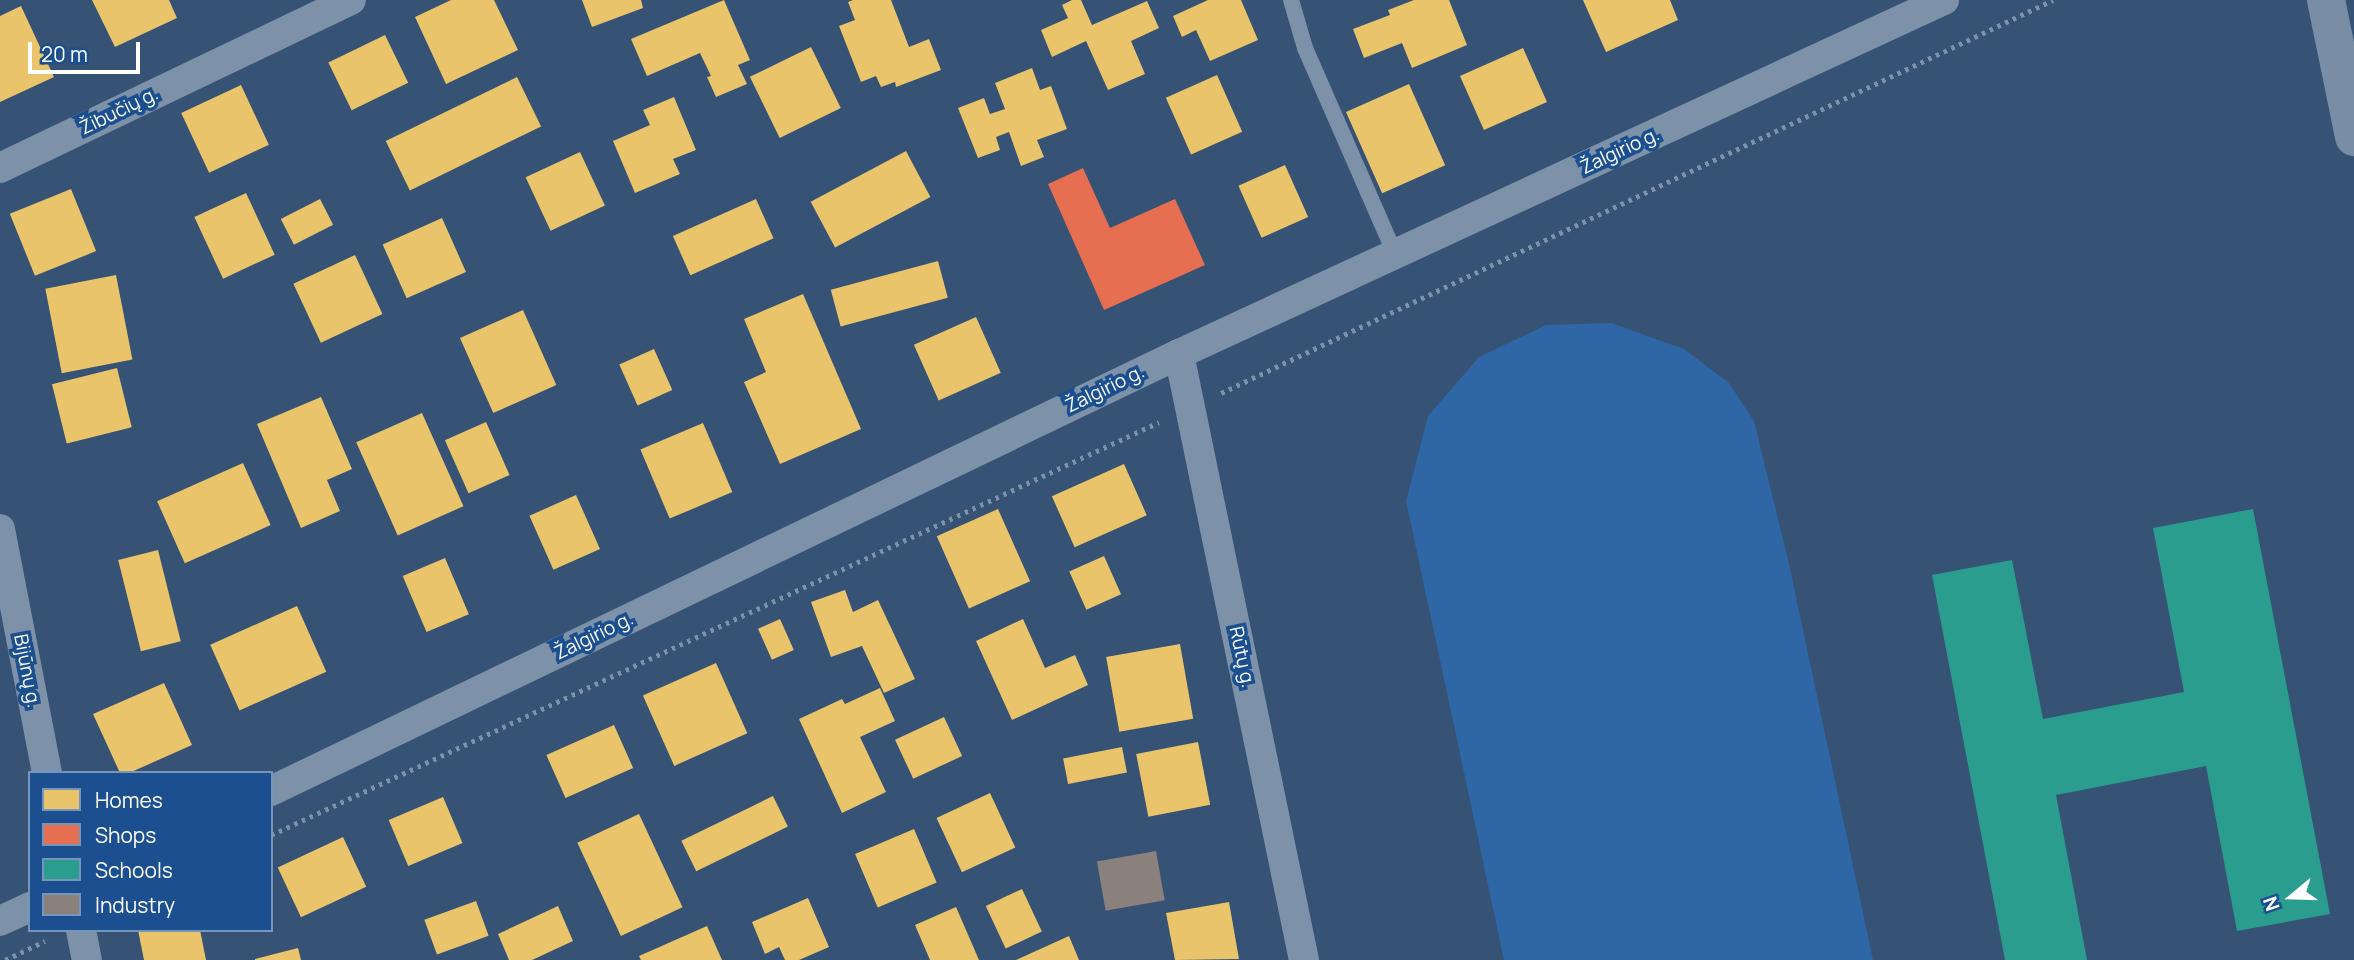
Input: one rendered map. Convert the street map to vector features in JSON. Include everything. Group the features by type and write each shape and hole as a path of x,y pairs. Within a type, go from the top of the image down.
{"street":[{"name":"Žibučių g.","path":"0,168 351,0"},
{"name":"Žalgirio g.","path":"273,790 1179,354 1396,256 1944,0"},
{"path":"2326,0 2354,136"},
{"name":"Rūtų g.","path":"1179,354 1304,960"},
{"name":"Bijūnų g.","path":"0,529 47,771"},
{"path":"0,920 28,908"},
{"path":"68,933 87,960"}],"lane":[{"path":"1291,0 1305,48 1396,256"}],"path":[{"path":"5,960 68,933"}],"shaded area":[{"path":"1611,323 1684,349 1729,383 1754,421 1788,559 1873,960 1504,960 1406,501 1428,416 1479,357 1546,325"}],"building: Homes":[{"path":"92,0 169,0 177,18 115,47"},
{"path":"451,0 494,0 518,50 446,84 415,17"},
{"path":"582,0 641,0 643,8 592,27"},
{"path":"724,0 750,60 738,65 747,84 716,97 707,77 711,76 700,53 647,76 631,39"},
{"path":"891,0 909,47 929,39 941,70 896,87 895,82 881,87 876,76 861,82 839,26 855,20 848,2"},
{"path":"1072,0 1081,0 1092,25 1147,1 1159,28 1131,41 1145,74 1108,90 1086,41 1052,57 1041,30 1068,18 1062,5"},
{"path":"1208,0 1241,0 1258,40 1210,61 1196,30 1182,37 1173,16"},
{"path":"1414,0 1449,0 1467,45 1412,68 1402,43 1364,58 1353,29 1390,15 1388,10"},
{"path":"1583,0 1670,0 1678,20 1606,52"},
{"path":"21,6 54,77 0,102 0,16"},
{"path":"385,35 408,83 352,110 328,63"},
{"path":"811,47 841,108 780,138 750,77"},
{"path":"1523,48 1547,102 1484,130 1460,76"},
{"path":"1032,68 1040,90 1051,86 1067,129 1037,140 1044,157 1021,166 1009,132 996,137 1000,150 978,158 958,108 984,98 990,114 1005,109 995,83"},
{"path":"1217,75 1242,132 1191,154 1166,98"},
{"path":"517,77 541,126 410,190 386,141"},
{"path":"1409,84 1445,165 1382,193 1346,112"},
{"path":"241,85 269,145 209,173 181,113"},
{"path":"674,97 696,150 673,159 680,174 635,193 613,141 650,125 643,110"},
{"path":"906,151 930,197 835,248 811,202"},
{"path":"580,152 605,205 551,231 526,177"},
{"path":"1285,165 1308,217 1262,238 1238,186"},
{"path":"71,189 96,251 35,276 10,214"},
{"path":"246,193 275,255 223,279 194,217"},
{"path":"320,199 333,225 294,245 281,219"},
{"path":"756,199 773,238 690,275 673,236"},
{"path":"442,218 466,272 407,298 383,244"},
{"path":"355,255 382,314 321,343 293,284"},
{"path":"938,261 948,298 841,326 831,290"},
{"path":"116,275 132,359 62,373 45,289"},
{"path":"803,294 861,429 780,464 744,382 766,372 744,319"},
{"path":"523,310 556,385 493,413 460,338"},
{"path":"976,317 1001,373 939,400 914,345"},
{"path":"654,349 672,390 638,406 619,364"},
{"path":"117,368 132,427 67,443 52,384"},
{"path":"321,397 352,469 327,480 340,511 301,528 257,424"},
{"path":"422,413 463,506 398,535 356,442"},
{"path":"486,422 510,475 468,493 445,440"},
{"path":"703,423 732,492 670,519 640,450"},
{"path":"243,463 271,525 185,563 157,501"},
{"path":"1124,464 1147,515 1075,547 1052,496"},
{"path":"576,495 600,549 553,570 529,516"},
{"path":"998,509 1030,581 969,608 937,536"},
{"path":"158,550 181,641 141,651 118,560"},
{"path":"1104,556 1121,594 1086,610 1069,571"},
{"path":"445,558 469,614 426,632 403,576"},
{"path":"845,590 853,612 878,600 915,679 884,693 862,646 831,657 811,602"},
{"path":"297,606 326,672 239,710 210,645"},
{"path":"780,619 794,650 772,660 758,629"},
{"path":"1023,619 1045,668 1075,655 1088,685 1012,720 976,641"},
{"path":"1180,644 1193,719 1119,732 1106,657"},
{"path":"716,663 747,733 674,766 643,696"},
{"path":"164,683 192,745 134,771 119,771 93,714"},
{"path":"880,688 895,721 860,737 886,792 842,813 799,719 842,699 845,704"},
{"path":"944,717 962,756 913,779 895,740"},
{"path":"614,725 633,768 566,798 546,755"},
{"path":"1198,742 1210,805 1148,817 1136,754"},
{"path":"1122,747 1127,773 1068,784 1063,758"},
{"path":"990,793 1015,847 962,872 937,818"},
{"path":"773,796 788,827 696,871 681,841"},
{"path":"443,797 463,843 408,866 389,820"},
{"path":"639,814 683,907 621,936 577,843"},
{"path":"914,829 937,882 878,907 855,854"},
{"path":"343,837 366,887 301,917 278,867"},
{"path":"1022,889 1042,932 1006,949 986,906"},
{"path":"808,898 829,947 799,960 785,960 779,947 765,954 752,922"},
{"path":"476,901 489,936 437,955 424,920"},
{"path":"1229,902 1239,959 1175,960 1166,913"},
{"path":"558,906 573,941 532,960 509,960 498,934"},
{"path":"956,907 979,960 930,960 915,925"},
{"path":"707,926 722,960 641,960 639,956"},
{"path":"138,932 200,932 206,960 144,960"},
{"path":"1069,936 1079,960 1016,960"},
{"path":"298,948 301,960 255,960 255,959"}],"building: Shops":[{"path":"1083,168 1110,228 1175,199 1205,265 1104,310 1048,184"}],"building: Schools":[{"path":"2253,509 2330,914 2237,931 2206,766 2056,795 2087,960 2005,960 1932,575 2012,560 2043,719 2184,692 2153,528"}],"building: Industry":[{"path":"1156,851 1165,900 1106,911 1097,861"}]}
